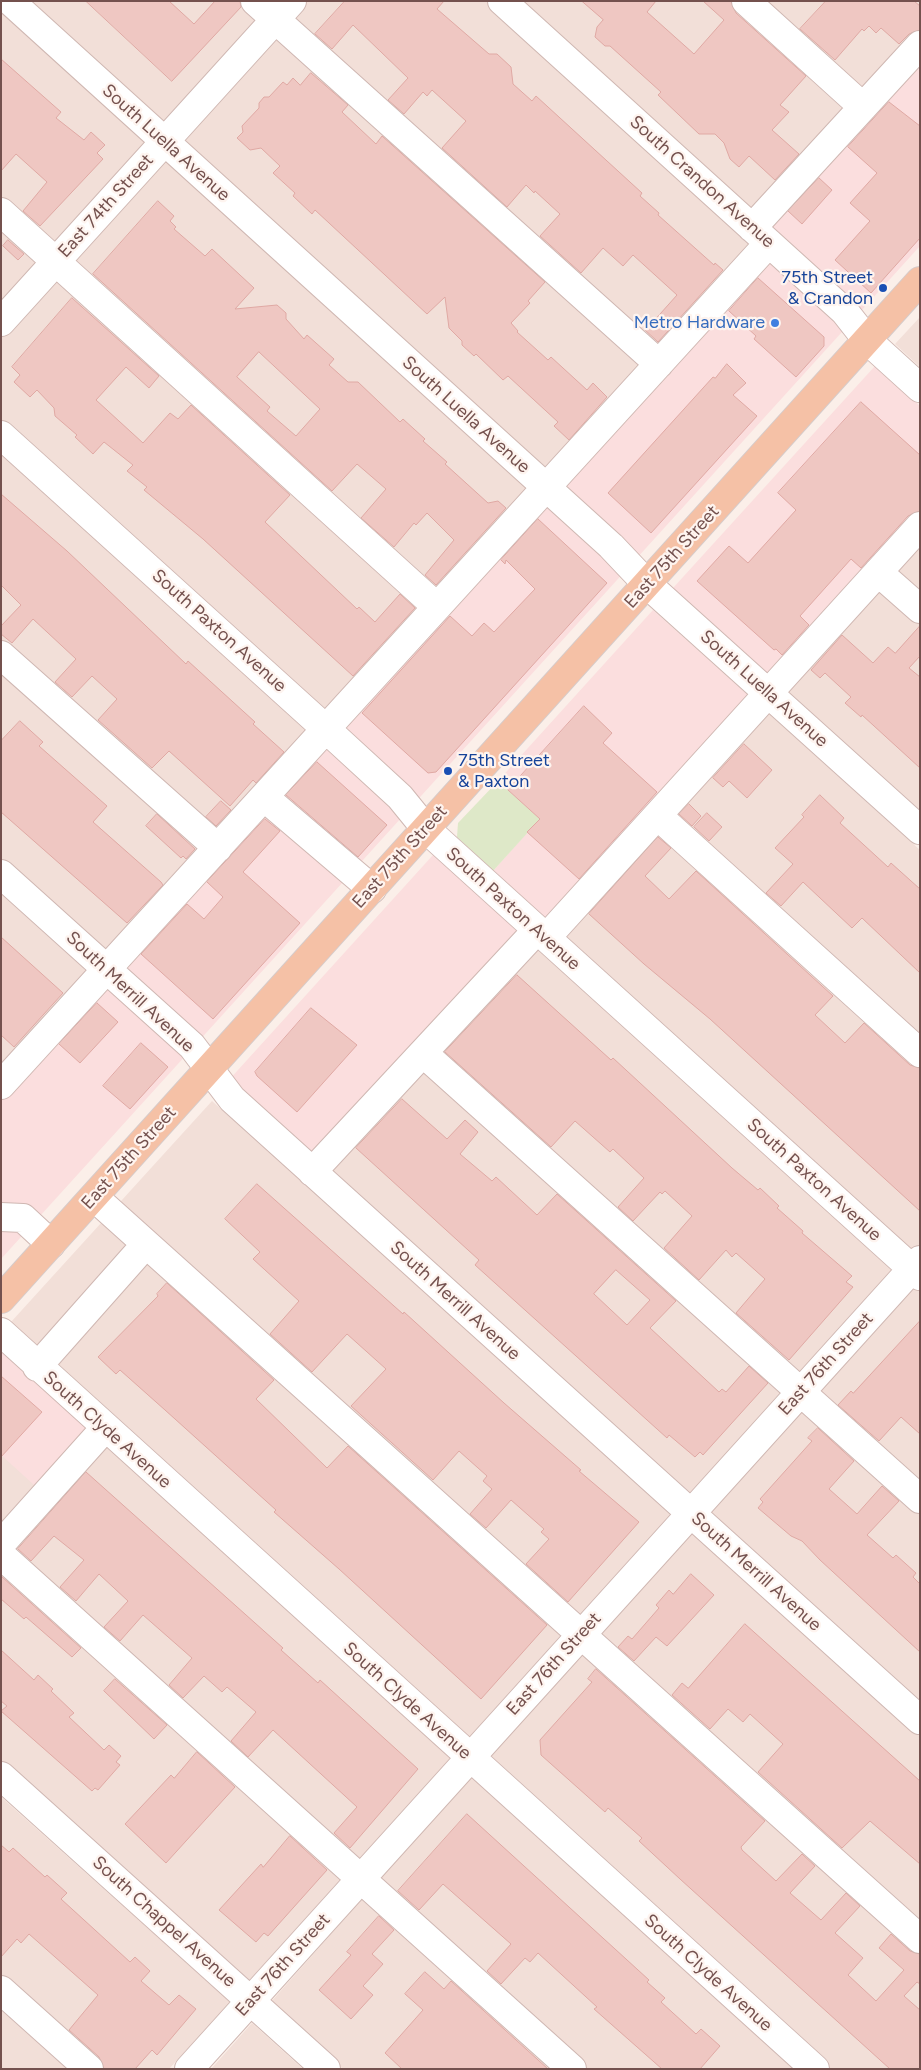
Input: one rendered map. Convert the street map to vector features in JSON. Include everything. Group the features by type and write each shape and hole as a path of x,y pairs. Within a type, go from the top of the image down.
{"main road":[{"name":"East 75th Street","path":"1,1299 920,281"}],"street":[{"name":"South Luella Avenue","path":"10,1 611,546 647,584 920,830"},
{"path":"255,1 283,10 659,364"},
{"name":"South Crandon Avenue","path":"502,1 845,312 867,340 920,388"},
{"path":"746,1 863,107"},
{"name":"East 74th Street","path":"1,322 283,10"},
{"path":"1,1085 659,364 863,107 920,45"},
{"path":"1,212 437,607"},
{"name":"South Paxton Avenue","path":"1,435 400,797 426,829 917,1268"},
{"path":"312,1172 424,1053 658,816 920,526"},
{"path":"878,572 920,609"},
{"path":"1,654 218,848"},
{"path":"264,797 372,889"},
{"path":"658,816 920,1053"},
{"name":"South Merrill Avenue","path":"1,874 192,1046 232,1099 920,1720"},
{"path":"424,1053 920,1499"},
{"path":"94,1197 920,1939"},
{"path":"1,1217 23,1218 51,1244"},
{"path":"37,1367 146,1244"},
{"name":"East 76th Street","path":"189,2069 800,1392 917,1268"},
{"name":"South Clyde Avenue","path":"1,1332 37,1367 815,2069"},
{"path":"1,1544 105,1428"},
{"path":"1,1554 572,2069"},
{"name":"South Chappel Avenue","path":"1,1776 326,2069"},
{"path":"1,1990 89,2069"}],"shaded area":[{"path":"1,1 920,1 920,39 743,265 1,1098"},
{"path":"920,39 920,246 1,1259 1,1098 743,265 762,209"},
{"path":"920,317 920,367 895,344"},
{"path":"875,366 920,406 920,526 777,684 673,588"},
{"path":"920,526 920,813 777,684"},
{"path":"653,610 758,704 555,929 493,871 539,819 498,781"},
{"path":"758,704 920,850 920,2069 829,2069 765,2012 795,2069 343,2069 270,2003 371,1889 350,1869 247,1983 1,1762 1,1455 113,1418 11,1322 212,1101 303,1182"},
{"path":"433,855 528,939 319,1164 228,1081"},
{"path":"1,1350 97,1437 45,1495 1,1455"},
{"path":"1,1797 230,2002 169,2069 1,2069"},
{"path":"252,2023 303,2069 211,2069"}],"green space":[{"path":"498,781 540,819 493,871 457,837 458,823"}],"building":[{"path":"86,1 169,1 194,24 215,1 240,1 241,7 172,81"},
{"path":"345,1 444,1 437,9 489,54 497,54 511,67 513,84 532,101 536,96 642,193 640,196 659,213 658,215 714,265 715,263 723,270 658,342 644,329 650,322 652,323 677,295 633,255 623,266 603,248 581,273 540,236 560,214 535,191 534,193 526,185 507,207 442,148 466,121 432,90 427,96 423,92 404,114 388,100 408,78 353,25 332,49 315,34"},
{"path":"582,1 656,1 647,12 694,54 724,20 703,1 731,1 736,13 806,76 780,105 789,112 772,130 799,154 775,180 749,156 739,167 730,159 724,143 715,134 699,134 658,95 661,92 610,46 605,46 595,37 597,27 603,20"},
{"path":"826,1 914,1 920,6 920,30 909,34 899,44 881,28 876,33 869,26 864,31 862,29 835,60 800,29"},
{"path":"1,59 61,112 56,118 84,140 91,132 105,145 97,153 103,159 40,226 23,211 47,182 16,154 1,171"},
{"path":"311,73 348,105 342,112 376,144 382,136 545,282 528,301 530,303 511,323 517,332 548,360 551,357 587,390 593,383 607,397 569,440 554,426 558,422 508,376 503,380 476,354 474,356 462,345 462,341 449,328 445,297 427,314 315,210 312,214 293,196 295,193 273,173 280,166 261,148 250,150 237,138 243,132 242,126 259,108 259,103 264,97 269,97 283,82 287,85 293,78 300,85"},
{"path":"889,102 920,126 920,238 871,293 835,260 870,221 850,203 877,173 848,147"},
{"path":"819,178 832,190 802,224 788,211"},
{"path":"158,201 174,216 170,221 176,227 174,229 205,256 212,249 254,288 235,309 277,305 286,313 286,319 304,339 307,335 334,359 329,365 348,382 358,382 400,422 403,419 425,439 423,441 447,462 445,464 488,503 498,501 506,508 436,585 425,575 454,540 427,513 416,525 414,523 394,547 361,518 386,489 357,464 332,491 93,274","holes":["259,352 320,409 296,436 267,411 270,407 237,377"]},
{"path":"8,240 24,254 18,260 3,246"},
{"name":"Metro Hardware","path":"758,278 824,337 824,346 796,377 754,339 756,336 729,311"},
{"path":"72,298 159,376 149,388 126,367 96,400 143,443 170,413 178,419 191,405 290,495 265,522 357,609 359,607 375,622 400,594 415,608 353,676 203,539 144,490 147,487 127,471 133,465 104,442 93,454 75,437 77,435 55,416 54,408 37,390 30,397 14,382 20,375 12,367"},
{"path":"727,364 746,383 733,395 757,416 651,533 608,493"},
{"path":"861,402 920,455 920,511 908,516 861,568 851,559 800,616 809,625 782,655 697,581 729,546 748,563 796,510 778,493"},
{"path":"1,494 67,551 186,664 188,661 255,722 253,724 284,752 256,783 253,780 230,806 169,751 152,768 98,720 117,699 92,676 72,697 55,682 76,659 33,619 12,643 1,634 1,626 21,605 1,585"},
{"path":"538,519 607,583 436,772 428,773 362,713 450,616 472,636 484,623 494,632 535,589 506,560 505,564 501,560"},
{"path":"920,626 920,656 909,668 920,677 920,768 862,715 861,717 845,703 851,697 825,673 820,678 811,670 842,635 873,663 888,647 895,653"},
{"path":"584,706 612,733 603,743 657,792 579,879 527,832 540,819 508,790"},
{"path":"20,721 43,742 39,746 107,806 93,822 163,885 127,923 1,812 1,741"},
{"path":"744,744 772,770 747,798 729,781 723,787 713,778"},
{"path":"317,762 387,825 358,857 286,795"},
{"path":"820,795 844,818 840,823 888,867 891,863 920,889 920,973 862,918 852,928 803,882 781,906 766,893 793,864 775,848 804,817 802,815"},
{"path":"221,801 231,810 216,826 206,817"},
{"path":"689,804 701,816 692,826 679,814"},
{"path":"707,813 722,827 709,841 694,827"},
{"path":"157,814 195,849 186,859 183,856 181,858 146,826"},
{"path":"265,819 280,831 243,872 300,923 213,1019 141,954 187,904 204,919 223,897 207,882"},
{"path":"658,837 671,848 645,876 669,899 696,871 833,996 815,1015 845,1043 864,1023 910,1065 920,1068 920,1211 710,1019 644,964 589,914"},
{"path":"1,937 63,993 14,1047 1,1035"},
{"path":"517,975 611,1060 613,1058 732,1168 758,1190 760,1188 779,1206 777,1208 803,1231 802,1233 852,1276 846,1282 853,1287 789,1360 736,1313 765,1279 736,1253 732,1257 726,1250 699,1280 664,1248 692,1216 665,1191 662,1194 660,1192 633,1221 618,1207 644,1178 613,1149 610,1152 575,1121 551,1147 445,1052"},
{"path":"97,1003 118,1022 80,1063 59,1044"},
{"path":"311,1008 357,1045 297,1112 257,1076 255,1072"},
{"path":"141,1043 168,1067 130,1109 103,1086"},
{"path":"402,1099 447,1139 465,1120 478,1132 460,1154 492,1181 496,1177 537,1215 557,1194 676,1301 650,1328 719,1392 722,1389 726,1392 749,1366 768,1383 703,1455 700,1452 695,1457 669,1435 667,1438 475,1265 479,1260 356,1148","holes":["616,1270 650,1300 627,1325 594,1294"]},
{"path":"257,1184 403,1314 404,1312 581,1470 579,1471 639,1522 568,1602 526,1564 549,1539 541,1532 544,1529 511,1500 486,1528 470,1514 492,1489 483,1481 487,1476 459,1451 433,1480 351,1406 386,1369 347,1334 312,1372 270,1334 299,1301 253,1259 260,1252 225,1219"},
{"path":"167,1283 274,1380 256,1399 327,1468 348,1446 547,1625 481,1699 274,1512 276,1510 165,1410 120,1370 116,1374 98,1357 158,1296 157,1294"},
{"path":"920,1321 920,1434 901,1417 879,1441 838,1405 851,1391 853,1393"},
{"path":"1,1376 42,1412 1,1457"},
{"path":"818,1428 854,1461 829,1489 857,1514 882,1486 899,1501 867,1535 893,1558 896,1555 916,1573 913,1577 920,1584 920,1652 820,1560 802,1541 791,1536 758,1508 763,1502 760,1499 812,1441 808,1438"},
{"path":"86,1472 283,1648 281,1650 318,1683 320,1680 418,1769 350,1848 334,1833 357,1807 273,1730 248,1757 231,1741 256,1712 227,1687 222,1692 204,1676 183,1698 169,1685 192,1658 143,1615 120,1641 104,1627 128,1601 99,1574 76,1601 60,1587 84,1560 54,1536 31,1561 18,1549"},
{"path":"691,1574 714,1595 667,1646 656,1637 634,1661 618,1647 628,1636 632,1639 659,1608 656,1605 669,1590 673,1594"},
{"path":"1,1576 81,1648 72,1657 26,1617 24,1619 1,1599"},
{"path":"745,1624 920,1781 920,1864 870,1821 842,1848 758,1772 783,1744 750,1714 743,1722 728,1709 710,1729 672,1695 682,1683 688,1688"},
{"path":"1,1650 34,1680 38,1675 53,1689 51,1691 74,1713 69,1717 104,1750 109,1745 121,1756 116,1762 120,1765 98,1790 95,1788 92,1791 1,1711 7,1706 1,1701"},
{"path":"596,1669 765,1821 741,1847 776,1881 802,1854 815,1866 790,1893 821,1920 846,1893 860,1906 835,1933 863,1958 848,1975 876,2001 904,1970 879,1948 891,1934 910,1951 920,1954 920,1984 917,1982 904,1996 920,2010 920,2069 890,2069 639,1841 642,1838 608,1808 605,1812 541,1755 540,1740 592,1682 588,1679"},
{"path":"115,1679 167,1725 154,1739 104,1691"},
{"path":"197,1752 235,1787 166,1863 125,1824 171,1775 174,1778"},
{"path":"467,1814 649,1980 647,1982 665,1998 661,2002 696,2034 701,2029 720,2046 700,2069 662,2069 594,2009 597,2007 538,1953 530,1962 525,1958 501,1984 487,1971 511,1944 443,1884 419,1910 398,1891"},
{"path":"290,1836 327,1870 268,1936 264,1933 256,1942 219,1910 261,1864 263,1867"},
{"path":"1,1845 9,1852 13,1848 45,1877 47,1875 67,1893 61,1899 130,1962 135,1957 150,1971 141,1981 169,2005 179,1995 196,2009 157,2055 152,2050 135,2069 104,2069 99,2057 69,2030 98,1995 29,1934 21,1943 17,1939 1,1957"},
{"path":"379,1916 394,1930 372,1954 383,1964 363,1986 373,1995 351,2019 319,1990 351,1955 347,1952"},
{"path":"425,1972 444,1989 451,1981 548,2069 402,2069 385,2053 423,2010 405,1994"}],"place":[{"name":"75th Street & Crandon","path":"883,288"},
{"name":"Metro Hardware","path":"775,323"},
{"name":"75th Street & Paxton","path":"448,771"}]}
